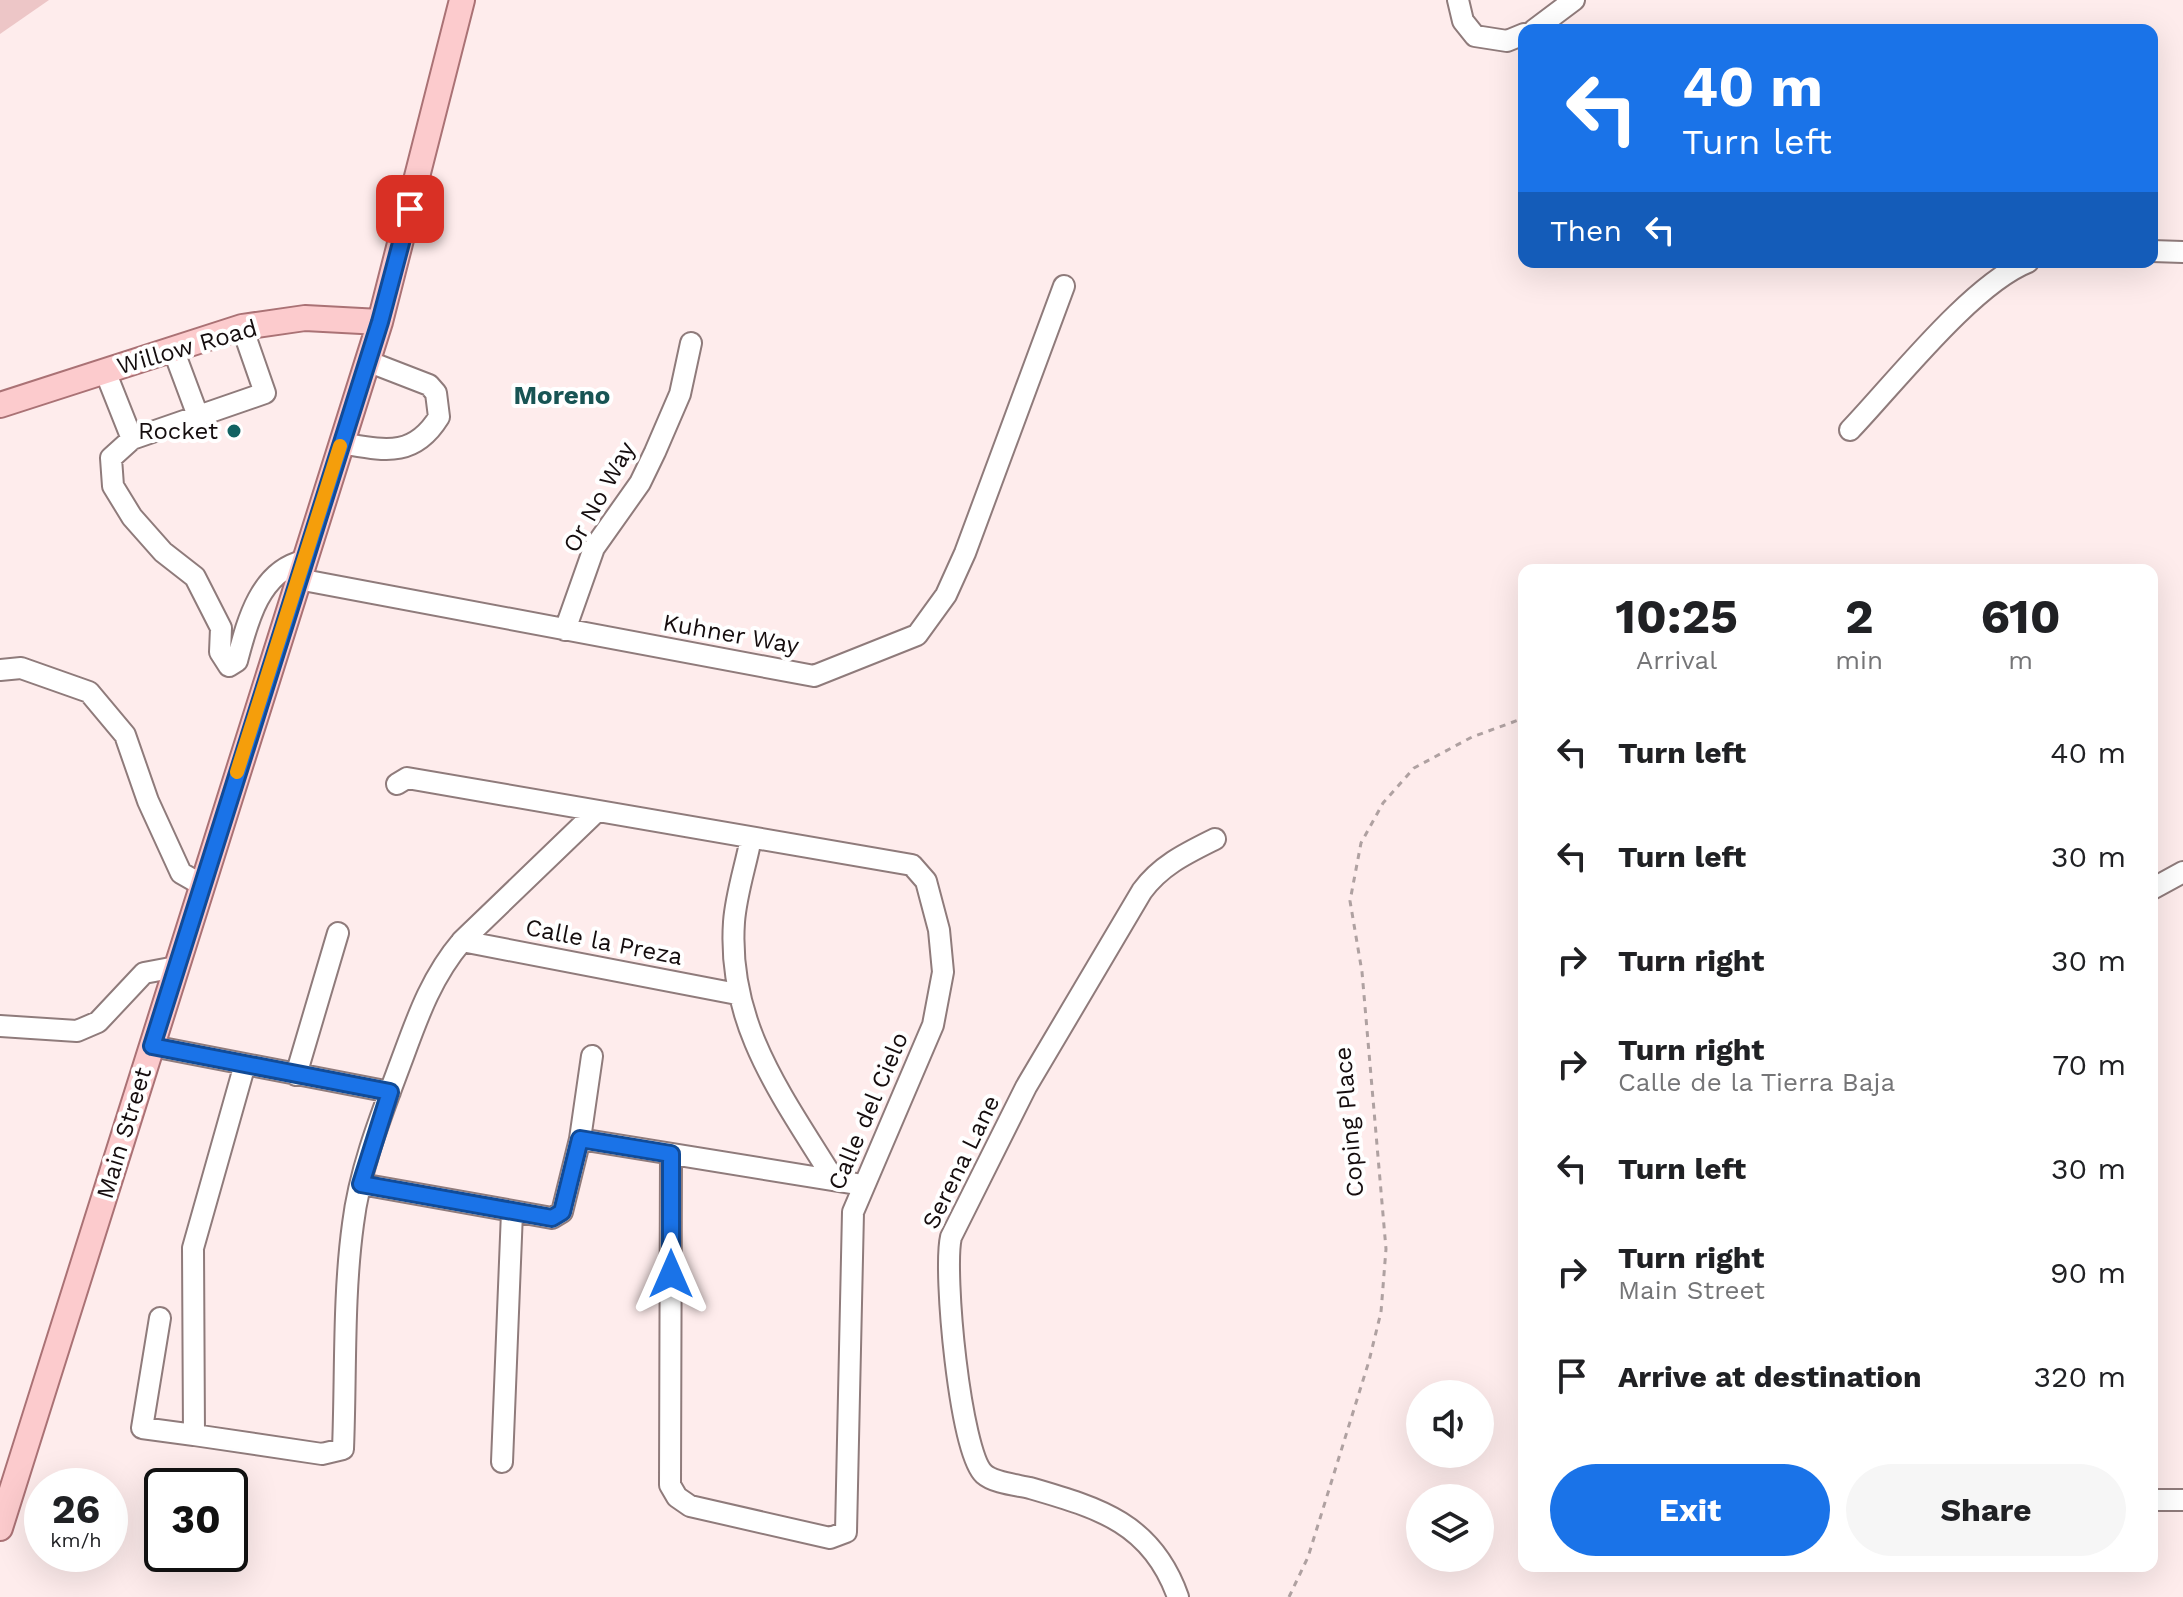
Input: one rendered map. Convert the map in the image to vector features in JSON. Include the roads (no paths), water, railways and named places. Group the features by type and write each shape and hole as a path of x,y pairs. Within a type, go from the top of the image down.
{"main road":[{"name":"Main Street","path":"0,1528 380,322 462,0"},
{"name":"Willow Road","path":"0,405 242,327 305,318 380,322"}],"street":[{"path":"1458,0 1463,21 1475,36 1507,41 1518,36"},
{"path":"1541,24 1574,0"},
{"path":"2158,251 2183,252"},
{"path":"1850,430 1983,289 2012,268"},
{"name":"Kuhner Way","path":"300,570 565,630 814,676 917,635 946,595 965,553 1064,286"},
{"path":"242,327 265,393 132,439 111,458 113,486 132,517 163,552 195,577 221,628 220,652 229,666 237,661 260,596 287,565 300,570"},
{"name":"Or No Way","path":"565,630 594,548 640,483 655,452 680,394 691,343"},
{"path":"173,349 198,416"},
{"path":"341,443 394,451 431,431 439,417 436,393 429,385 367,361"},
{"path":"105,371 132,439"},
{"path":"0,670 21,668 89,692 125,735 148,801 181,873 202,885"},
{"name":"Calle del Cielo","path":"397,784 407,778 912,865 926,881 939,930 943,972 933,1025 853,1212 846,1532 830,1538 690,1506 677,1497 670,1485 671,1154"},
{"path":"160,1318 142,1428 322,1454 343,1449 353,1224 361,1184 390,1092 427,992 443,963 462,941 597,811"},
{"path":"751,838 734,922 737,994 759,1056 834,1180"},
{"name":"Serena Lane","path":"1178,1597 1168,1569 1127,1523 1076,1502 987,1476 974,1462 954,1351 947,1255 951,1237 1026,1087 1142,891 1152,877 1177,858 1215,839"},
{"path":"2158,886 2183,872"},
{"path":"296,1075 338,933"},
{"name":"Calle la Preza","path":"462,941 737,994"},
{"path":"0,1026 77,1031 98,1022 144,973 176,967"},
{"path":"152,1046 390,1092"},
{"path":"361,1184 552,1218 562,1212 580,1139 592,1056"},
{"path":"194,1435 193,1248 245,1064"},
{"path":"580,1139 863,1185"},
{"path":"502,1462 512,1212"},
{"path":"2158,1500 2183,1500"}],"place":[{"name":"Rocket","path":"234,431"}],"district":[{"name":"Moreno","path":"562,395"}]}
